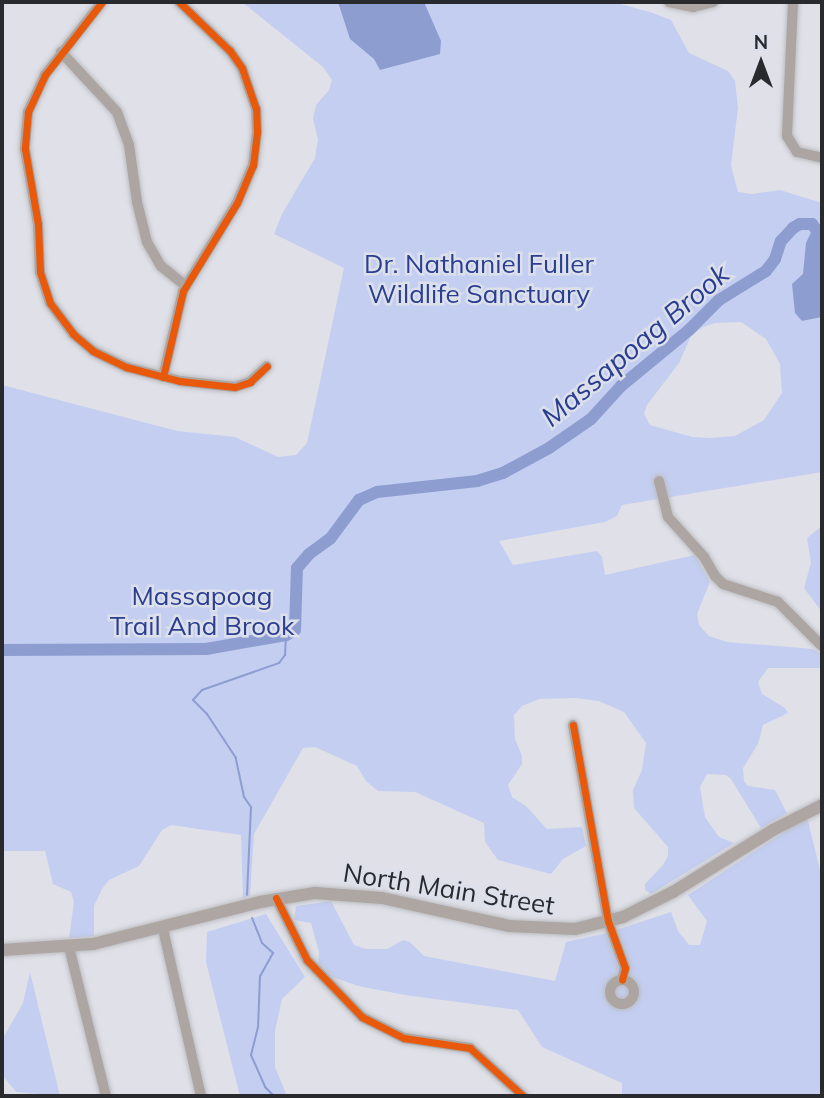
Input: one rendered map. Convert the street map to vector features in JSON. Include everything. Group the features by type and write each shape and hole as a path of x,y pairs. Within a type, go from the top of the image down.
{"main road":[{"name":"North Main Street","path":"2,950 69,947 163,929 276,898 315,893 354,894 509,926 549,930 575,929 608,921 673,892 773,830 822,805"}],"street":[{"path":"102,2 61,52 39,85 28,112 25,129 43,285 59,317 93,351 126,367 217,387 235,387 250,382 267,366"},
{"path":"163,377 179,302 241,194 253,166 257,132 257,109 242,68 230,51 179,2"},
{"path":"668,2 693,7 713,2"},
{"path":"793,2 787,136 797,152 822,158"},
{"path":"61,52 117,112 129,145 137,202 147,242 161,267 186,286"},
{"path":"659,481 667,515 699,552 715,576 723,583 778,602 822,646"},
{"path":"573,725 608,921 625,968 622,980"},
{"path":"276,898 307,960 362,1017 404,1038 470,1048 523,1096"},
{"path":"163,929 201,1096"},
{"path":"69,947 106,1096"}],"green space":[{"path":"242,2 613,2 650,12 671,20 689,53 728,71 735,81 738,108 731,165 738,192 752,194 780,190 822,203 822,281 801,321 822,317 822,472 622,505 617,516 605,522 499,541 513,565 597,551 602,557 605,575 695,555 710,582 697,614 699,625 709,636 727,642 813,649 822,655 822,668 768,668 758,682 762,694 785,708 788,713 763,725 758,744 743,768 744,781 748,786 775,790 787,813 761,828 731,779 726,775 707,774 700,787 705,817 719,837 734,843 651,894 645,890 645,884 663,865 668,856 668,847 634,808 633,790 642,770 646,743 624,712 599,701 575,698 539,699 522,706 514,715 515,739 522,756 522,764 508,785 512,797 526,806 547,829 582,827 586,846 563,859 551,874 498,860 485,842 484,823 415,792 378,791 366,781 357,766 315,747 303,748 254,834 250,896 243,898 241,835 171,825 162,830 139,866 109,880 102,889 94,906 94,936 69,938 74,902 71,892 53,884 45,851 2,851 2,385 177,431 235,437 278,457 296,455 307,443 344,268 274,234 282,214 315,158 318,139 313,119 316,105 329,90 332,80 323,67","holes":["741,322 766,339 780,364 782,393 764,420 735,436 711,438 692,437 650,425 644,414 647,405 679,363 691,336 703,327 715,323"]},
{"path":"822,526 822,612 804,588 811,563 807,538"},
{"path":"807,817 822,878 822,1090 818,1096 622,1096 622,1083 542,1047 518,1010 405,995 358,986 330,976 318,964 319,952 311,923 294,920 296,906 331,901 354,945 366,949 387,949 403,940 410,942 424,956 555,981 566,942 607,933 671,912 678,931 689,945 700,945 707,921 688,895"},
{"path":"266,914 305,977 282,999 275,1031 275,1067 287,1096 240,1096 206,962 207,932"},
{"path":"30,972 60,1096 16,1092 3,1076 3,1038 23,1003"}],"shaded area":[{"path":"338,2 424,2 441,41 440,54 380,70 374,59 350,39"},
{"path":"822,224 822,317 802,321 795,313 792,284 803,274 806,243 814,226"}],"waterway":[{"name":"Massapoag Brook","path":"2,650 206,649 286,635 295,630 297,568 309,554 330,539 359,500 377,492 477,481 503,473 549,448 591,419 621,386 689,330 719,300 766,271 775,259 781,241 793,228 800,224 812,224 822,238"},
{"path":"247,895 251,807 244,797 236,758 207,714 193,700 202,690 279,663 285,655 286,635"},
{"path":"252,918 262,943 273,953 260,976 258,1027 251,1055 265,1087 274,1096"}],"cycle path":[{"path":"102,2 45,75 28,112 25,149 38,224 40,272 50,303 73,334 93,351 126,367 180,381 235,387 250,382 267,366"},
{"path":"163,377 183,291 237,203 253,165 257,132 256,109 242,68 230,51 179,2"},
{"path":"573,725 608,921 625,968 622,980"},
{"path":"276,898 307,960 362,1017 404,1038 470,1048 523,1096"}],"park label":[{"name":"Dr. Nathaniel Fuller Wildlife Sanctuary","path":"479,279"},
{"name":"Massapoag Trail And Brook","path":"202,611"}]}
